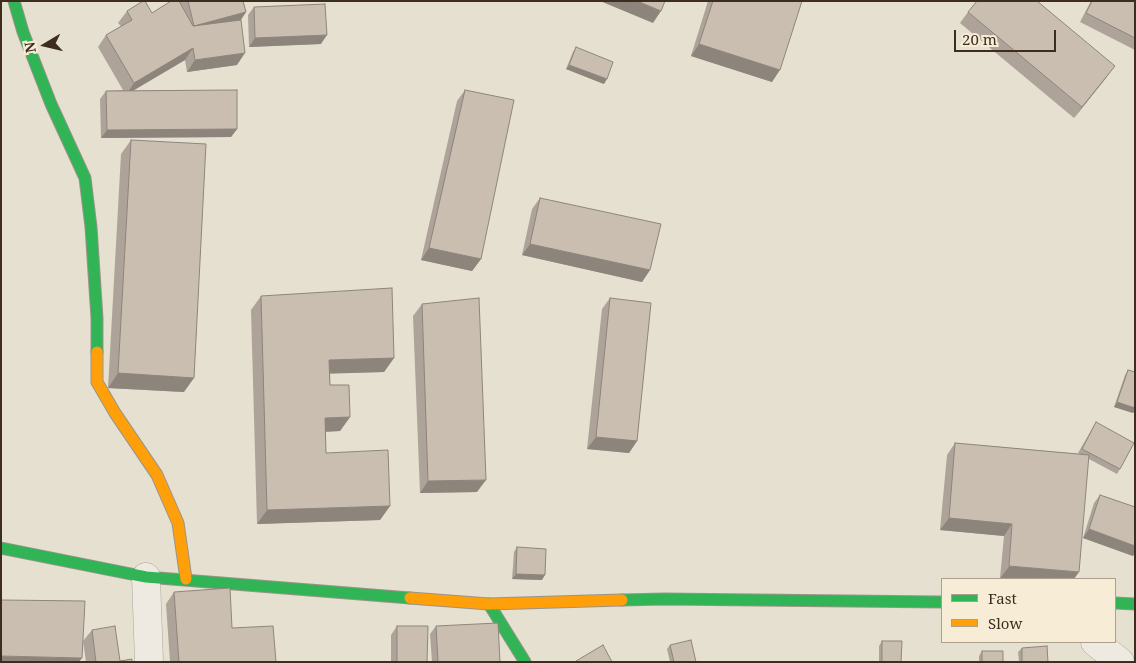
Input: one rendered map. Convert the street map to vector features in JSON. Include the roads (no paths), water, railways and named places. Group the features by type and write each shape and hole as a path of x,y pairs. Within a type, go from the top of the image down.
{"street":[{"path":"14,1 23,32 51,104 85,178 92,227 97,318 97,382 114,413 134,439 157,475 178,523 186,579"},
{"path":"1,548 146,577 490,604 664,599 941,602"},
{"path":"146,577 149,662"},
{"path":"1116,603 1135,604"},
{"path":"490,604 525,662"},
{"path":"1096,643 1120,662"}]}
